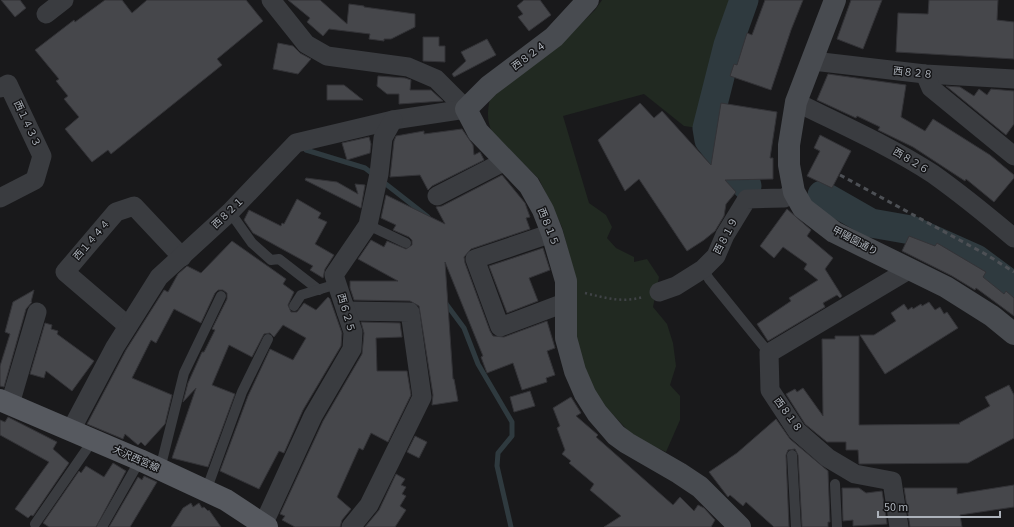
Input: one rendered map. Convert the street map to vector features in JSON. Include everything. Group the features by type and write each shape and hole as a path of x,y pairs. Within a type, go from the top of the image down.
{"main road":[{"name":"大沢西宮線","path":"3,402 140,460 226,500 265,526"}],"street":[{"path":"46,14 64,0"},
{"name":"西８１５","path":"272,0 306,44 327,56 408,67 436,79 466,109 478,132 528,185 543,210 560,256 567,297 566,338 575,371 585,394 597,413 616,435 627,443 700,487 740,527"},
{"name":"西８２４","path":"466,109 489,86 554,37 588,0"},
{"name":"甲陽園通り","path":"835,0 813,61 796,102 789,158 794,192 803,208 834,232 967,299 1014,334"},
{"name":"西８２８","path":"813,61 925,74 1014,79"},
{"path":"925,74 931,88 1014,156"},
{"name":"西１４３３","path":"0,88 8,84 42,156 35,180 0,198"},
{"name":"西８２６","path":"796,102 891,149 932,174 964,197 1014,238"},
{"name":"西８２１","path":"71,430 128,326 160,277 230,212 296,143 393,120 466,109"},
{"name":"西６２５","path":"265,526 313,416 352,349 353,332 334,275 368,225 378,179 383,138 393,120"},
{"path":"437,196 505,161"},
{"name":"西８１９","path":"651,295 676,286 702,269 716,256 725,234 747,199 784,198 794,192"},
{"name":"西１４４４","path":"128,326 65,272 116,212 134,206 182,257"},
{"path":"552,233 475,259 500,327 567,297"},
{"path":"769,352 910,269"},
{"path":"346,311 410,312 422,397 369,505 351,527"},
{"path":"3,402 37,312"},
{"name":"西８１８","path":"769,352 770,390 798,431 828,458 855,474 892,481 899,527"}],"lane":[{"path":"230,212 252,243 271,260 279,259 319,290"},
{"path":"368,225 406,243"},
{"path":"702,269 769,352"},
{"path":"294,306 301,295 337,284"},
{"path":"160,469 184,372 221,296"},
{"path":"206,491 242,392 268,339"},
{"path":"35,524 93,440"},
{"path":"792,455 796,527"},
{"path":"102,527 140,460"},
{"path":"835,484 837,527"}],"path":[{"path":"567,297 580,292 617,300 632,300 651,295"}],"shaded area":[{"path":"602,0 748,0 719,96 712,130 684,126 644,94 563,116 589,203 606,215 612,227 607,238 616,248 634,257 634,262 647,259 659,277 653,307 667,324 673,343 676,366 670,385 680,396 680,420 666,452 634,437 602,403 588,379 577,353 568,250 562,227 539,179 492,132 488,120 490,99 565,39 595,10"}],"building":[{"path":"1,0 20,0 26,8 15,17"},
{"path":"105,0 122,0 132,13 147,0 246,0 263,21 217,59 222,65 111,154 108,150 92,162 65,129 79,117 64,99 68,96 56,81 59,79 35,50 74,20 75,22"},
{"path":"288,0 320,0 347,24 349,4 415,14 415,27 391,39 384,39 384,41 369,39 370,34 329,29 323,36 307,22 310,18"},
{"path":"524,0 540,0 551,15 529,31 518,17 523,14 517,6"},
{"path":"765,0 803,0 791,30 771,90 730,76 734,64 737,65 747,33 752,35"},
{"path":"851,0 882,0 863,49 837,39"},
{"path":"929,0 998,0 997,20 1014,22 1014,59 896,52 898,13 928,14"},
{"path":"423,37 439,37 439,46 445,46 445,62 423,61"},
{"path":"487,39 496,55 454,77 452,74 466,61 461,52"},
{"path":"278,43 293,46 300,53 311,59 298,74 273,69"},
{"path":"828,74 906,85 901,117 925,131 933,119 990,155 1014,175 1014,178 994,202 966,179 965,181 913,147 878,130 880,127 817,100"},
{"path":"378,76 405,78 411,80 410,90 431,90 443,101 399,104 399,94 387,94 377,86"},
{"path":"327,85 344,85 363,100 327,100"},
{"path":"946,86 960,87 974,96 979,89 987,95 991,89 1014,91 1014,124 1006,135"},
{"path":"640,103 654,118 662,111 711,165 721,103 777,112 770,158 773,158 773,179 725,180 736,192 726,204 724,216 715,231 687,251 639,179 625,191 598,140"},
{"path":"462,129 473,145 474,155 480,152 484,160 432,186 428,190 420,175 390,177 394,141 396,136 424,131 424,134"},
{"path":"820,135 851,151 832,188 807,176 820,151 814,148"},
{"path":"369,137 371,144 370,153 347,160 342,143"},
{"path":"502,175 525,203 530,217 526,218 530,229 471,249 464,257 465,263 493,336 504,337 547,321 555,348 547,351 555,375 546,378 547,382 522,390 513,363 487,373 481,357 483,356 445,262 453,379 458,401 432,405 433,395 419,306 410,301 354,300 350,288 350,281 398,281 358,259 371,240 384,247 387,241 406,249 412,245 412,240 409,237 393,230 396,225 381,218 386,195 445,224 436,207 442,206"},
{"path":"306,178 337,182 358,194 355,184 365,185 361,208 305,180"},
{"path":"297,199 321,213 318,218 327,222 315,244 334,255 325,269 323,278 310,270 313,266 253,233 244,220 249,210 281,226 282,223 284,224"},
{"path":"787,209 811,230 807,236 833,258 825,269 842,296 840,298 837,295 823,303 825,307 768,341 757,324 791,301 789,298 818,280 804,269 807,264 783,247 774,258 760,246"},
{"path":"909,236 935,246 937,243 986,272 983,277 1004,294 1006,291 1014,298 1014,316 976,288 975,290 952,276 902,251"},
{"path":"232,241 286,279 283,284 294,292 288,305 291,312 297,312 304,303 316,310 328,297 342,333 341,346 303,410 284,453 279,451 259,489 220,471 248,396 270,349 293,360 306,338 283,325 274,337 270,333 264,334 252,357 229,345 212,385 235,394 208,467 172,458 196,388 183,402 188,383 202,352 204,352 215,330 212,329 227,299 227,293 223,290 218,290 215,293 201,323 174,309 156,343 151,340 132,378 172,395 165,424 145,446 141,442 138,445 125,434 123,439 87,424 126,350 164,290 168,292 178,274 187,266 201,273"},
{"path":"543,248 550,270 529,278 538,301 507,313 489,266"},
{"path":"34,290 32,302 26,309 4,387 0,386 0,366 10,334 5,332 13,302"},
{"path":"929,302 935,310 940,307 944,314 947,312 958,328 885,374 860,335 874,335 896,321 891,313 904,304 908,310 912,307 913,309 921,304 922,306"},
{"path":"361,322 400,323 402,337 376,338 377,371 407,371 411,395 388,442 371,433 363,450 359,448 337,497 351,509 342,520 340,527 295,527 282,520 285,516 280,514 323,421 362,354 364,333"},
{"path":"45,323 52,325 51,329 58,331 57,334 94,361 72,391 46,371 44,378 30,374"},
{"path":"835,336 859,336 859,425 960,424 959,423 990,406 985,397 1009,385 1014,395 1014,438 968,463 859,464 858,450 846,450 846,442 827,442 805,424 786,394 795,389 797,392 803,388 823,416 822,339 835,339"},
{"path":"530,391 535,406 514,412 510,397"},
{"path":"571,397 581,413 576,416 598,435 596,437 673,505 680,497 694,511 698,505 704,508 715,520 711,527 604,527 621,516 590,490 594,484 569,463 571,461 562,454 565,450 557,428 560,426 553,408"},
{"path":"8,417 57,442 53,449 69,463 33,516 31,515 28,518 15,509 49,462 0,435 0,420 5,422"},
{"path":"776,419 790,439 828,471 830,522 828,522 828,527 802,527 798,455 795,449 788,450 786,455 789,527 774,527 746,502 743,506 730,495 728,497 709,472 737,453"},
{"path":"415,436 427,442 419,458 407,452"},
{"path":"113,463 126,471 96,527 49,527 43,523 79,471 81,473 86,466 104,477"},
{"path":"396,474 405,479 401,485 406,487 402,494 406,496 400,506 406,510 395,527 365,527 379,510"},
{"path":"144,476 157,482 130,527 109,527 138,477 142,480"},
{"path":"1014,485 1014,507 960,515 962,527 910,527 904,488 957,488 957,494"},
{"path":"842,488 859,488 866,493 882,491 887,524 853,526 853,520 843,521"},
{"path":"191,503 193,507 199,503 202,508 204,507 208,511 209,510 221,527 171,527 183,508"}],"waterway":[{"path":"744,0 728,45 707,128 709,140 747,186"},
{"path":"306,150 365,168 374,175"},
{"path":"382,181 428,217"},
{"path":"822,195 871,223 911,230 976,259 1014,287"},
{"path":"444,301 464,328 478,364 512,422 512,436 498,453 497,466 511,527"}],"railway":[{"path":"840,175 987,255 1014,272"}]}
